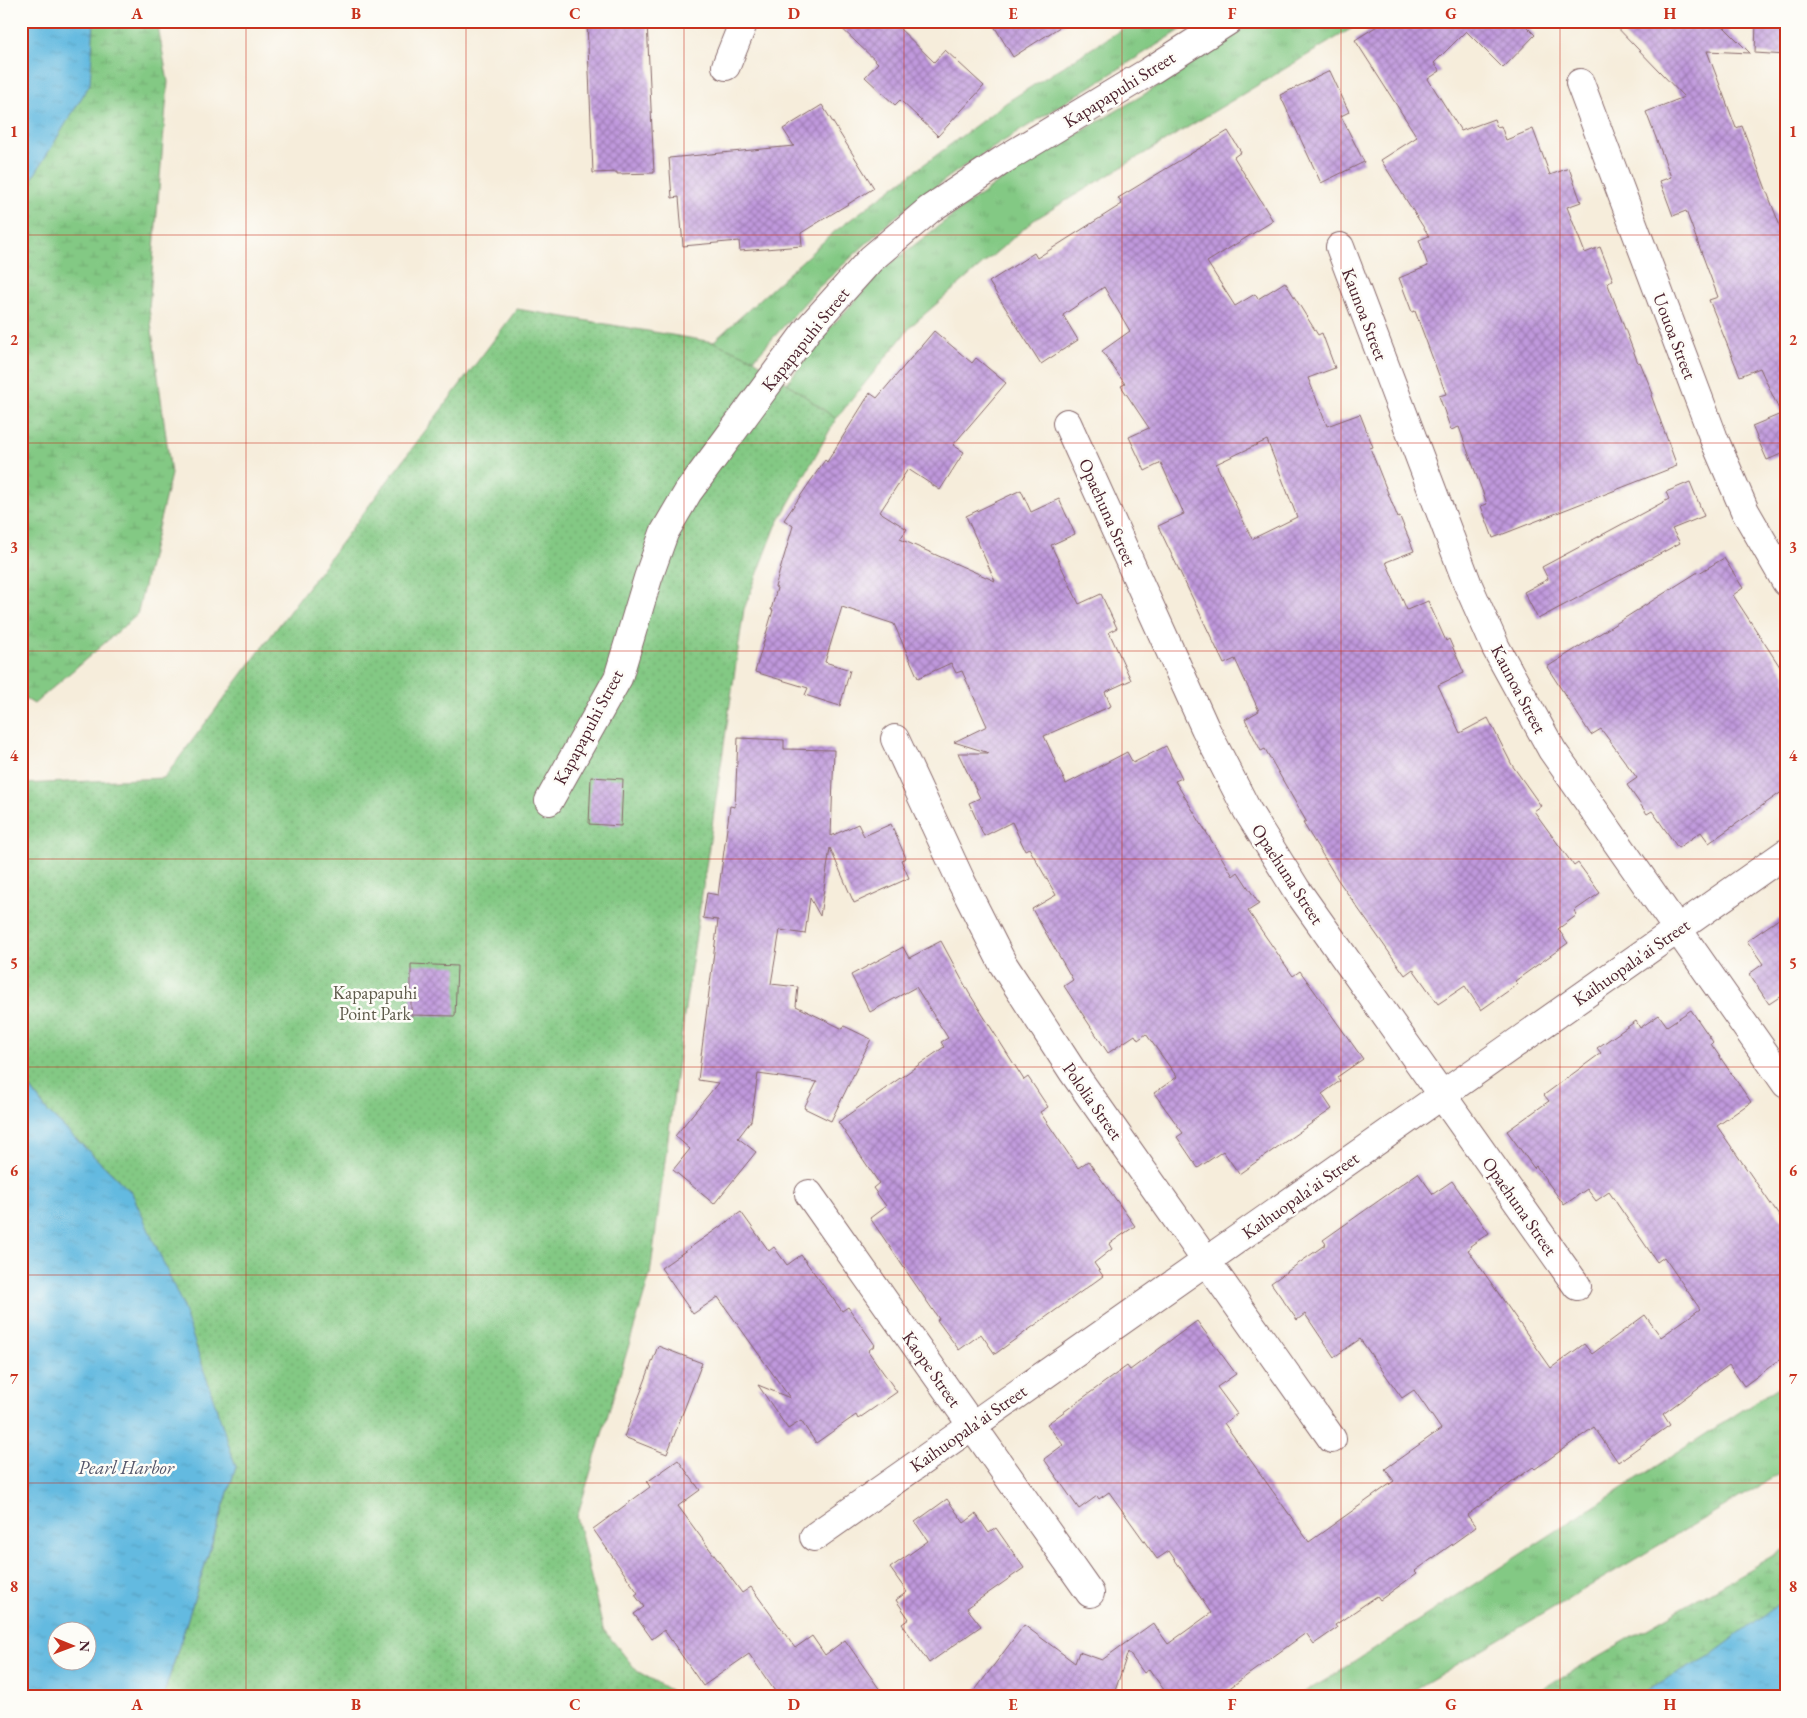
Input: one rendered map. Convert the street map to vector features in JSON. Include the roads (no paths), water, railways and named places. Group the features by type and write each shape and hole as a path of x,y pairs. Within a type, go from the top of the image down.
{"street":[{"path":"726,66 744,21"},
{"name":"Kapapapuhi Street","path":"549,801 618,678 648,578 664,533 688,492 809,328 871,259 930,209 1003,160 1150,71 1228,21"},
{"name":"Uouoa Street","path":"1580,83 1714,439 1745,511 1786,582"},
{"name":"Kaunoa Street","path":"1340,247 1468,585 1496,648 1552,750 1786,1084"},
{"name":"Opaehuna Street","path":"1067,423 1206,728 1247,810 1296,889 1577,1286"},
{"name":"Pololia Street","path":"895,739 961,881 1003,964 1073,1072 1332,1439"},
{"name":"Kaihuopala'ai Street","path":"814,1537 1786,853"},
{"name":"Kaope Street","path":"809,1194 1090,1593"}],"water":[{"path":"21,21 94,21 90,84 21,197"},
{"name":"Pearl Harbor","path":"21,1075 47,1111 132,1193 182,1304 236,1467 163,1697 21,1697"},
{"path":"1786,1599 1786,1697 1636,1697 1711,1655"}],"park label":[{"name":"Kapapapuhi Point Park","path":"375,1002"}]}
